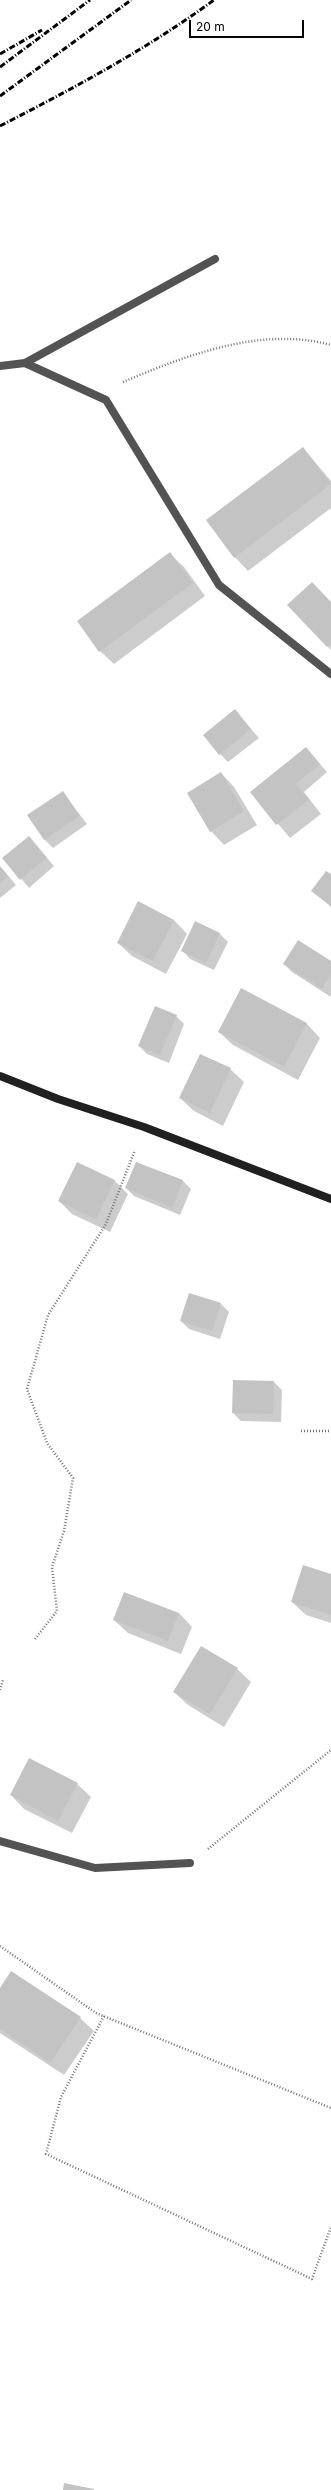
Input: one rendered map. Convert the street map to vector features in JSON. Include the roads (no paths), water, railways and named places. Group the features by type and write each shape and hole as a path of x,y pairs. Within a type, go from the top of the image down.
{"main road":[{"path":"0,1076 58,1099 144,1127 331,1199"}],"street":[{"path":"0,366 25,363 215,259"},
{"path":"25,363 106,400 219,585 331,674"},
{"path":"0,1841 95,1868 190,1863"}],"railway":[{"path":"0,67 90,0"},
{"path":"0,96 131,0"},
{"path":"0,126 110,67 163,35 214,0"},
{"path":"0,54 42,30"}]}
